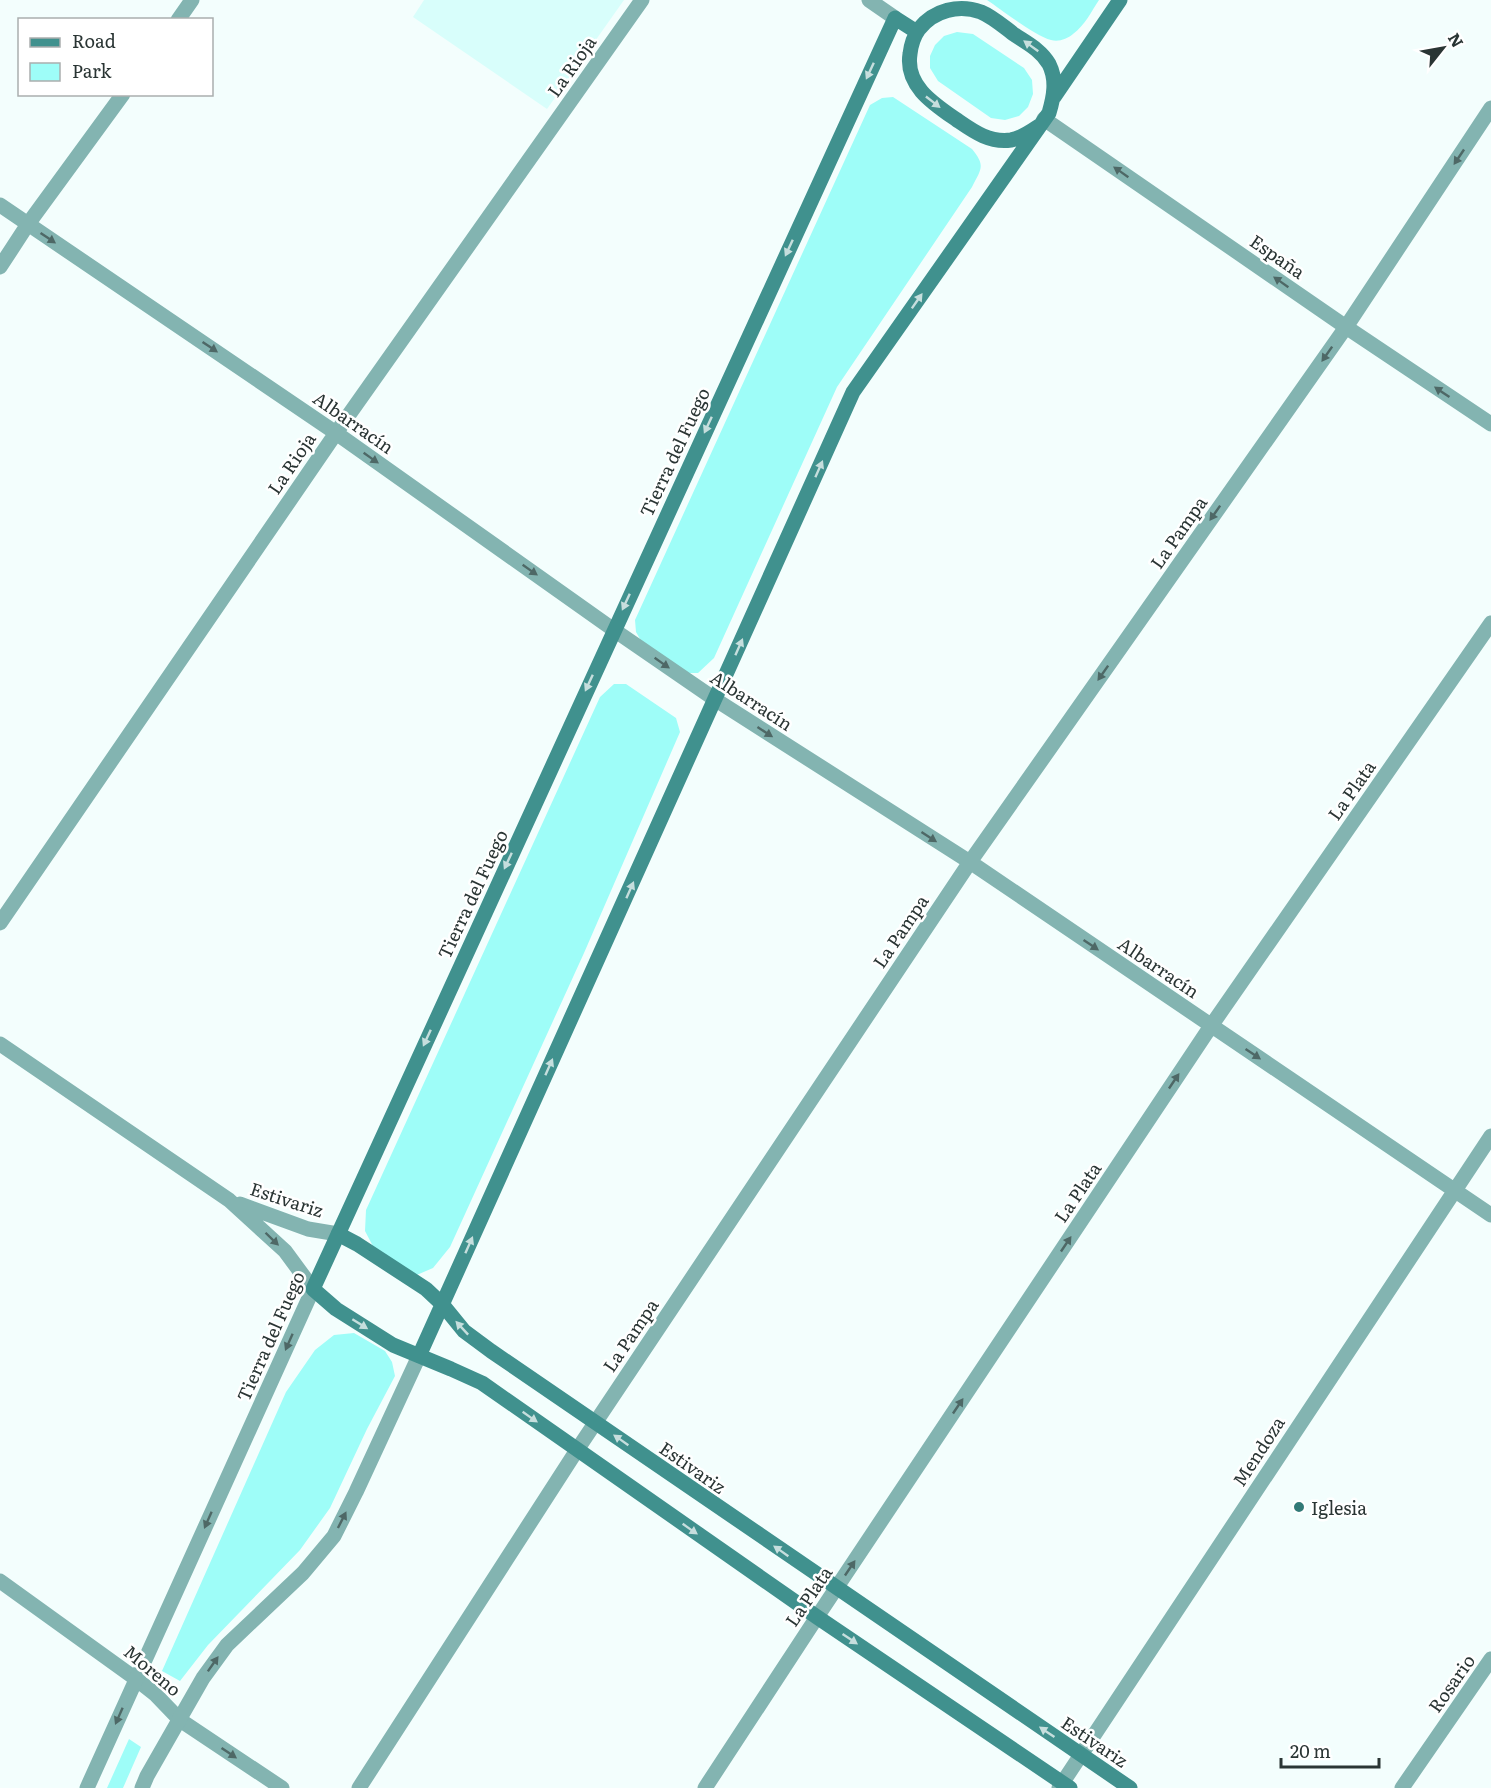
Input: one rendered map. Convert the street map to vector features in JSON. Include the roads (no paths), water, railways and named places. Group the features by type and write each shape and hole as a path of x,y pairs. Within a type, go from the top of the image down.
{"main road":[{"path":"419,1356 853,392 1049,113 1054,97 1120,0"},
{"path":"1042,123 1025,135 1010,140 993,139 980,135 921,93 912,78 909,61 912,43 917,33 932,16 948,9 966,8 982,12 1038,51 1048,64 1054,80 1054,97"},
{"path":"895,18 917,33"},
{"name":"Tierra del Fuego","path":"313,1289 895,18"},
{"name":"Estivariz","path":"338,1234 426,1289 442,1304 464,1331 595,1423 1130,1788"},
{"name":"Estivariz","path":"313,1289 336,1309 393,1345 482,1383 1064,1786"}],"street":[{"path":"179,18 192,0"},
{"name":"La Rioja","path":"0,923 336,433 642,0"},
{"path":"869,0 895,18"},
{"path":"0,267 28,224 122,96"},
{"name":"La Pampa","path":"359,1788 577,1450 970,862 1346,327 1491,108"},
{"name":"España","path":"1042,123 1491,424"},
{"name":"Albarracín","path":"0,205 336,433 716,700 970,862 1491,1215"},
{"name":"La Plata","path":"705,1788 1211,1026 1491,623"},
{"name":"Estivariz","path":"0,1044 229,1200 285,1251 313,1289"},
{"name":"Mendoza","path":"1064,1786 1081,1755 1491,1136"},
{"name":"Estivariz","path":"229,1200 308,1229 338,1234"},
{"name":"Tierra del Fuego","path":"87,1788 313,1289"},
{"path":"142,1788 203,1677 226,1645 303,1573 334,1536 357,1492 419,1356"},
{"name":"Moreno","path":"1,1585 136,1678 180,1720 282,1788"},
{"name":"Rosario","path":"1402,1788 1491,1659"}],"place":[{"name":"Iglesia","path":"1299,1507"}]}
